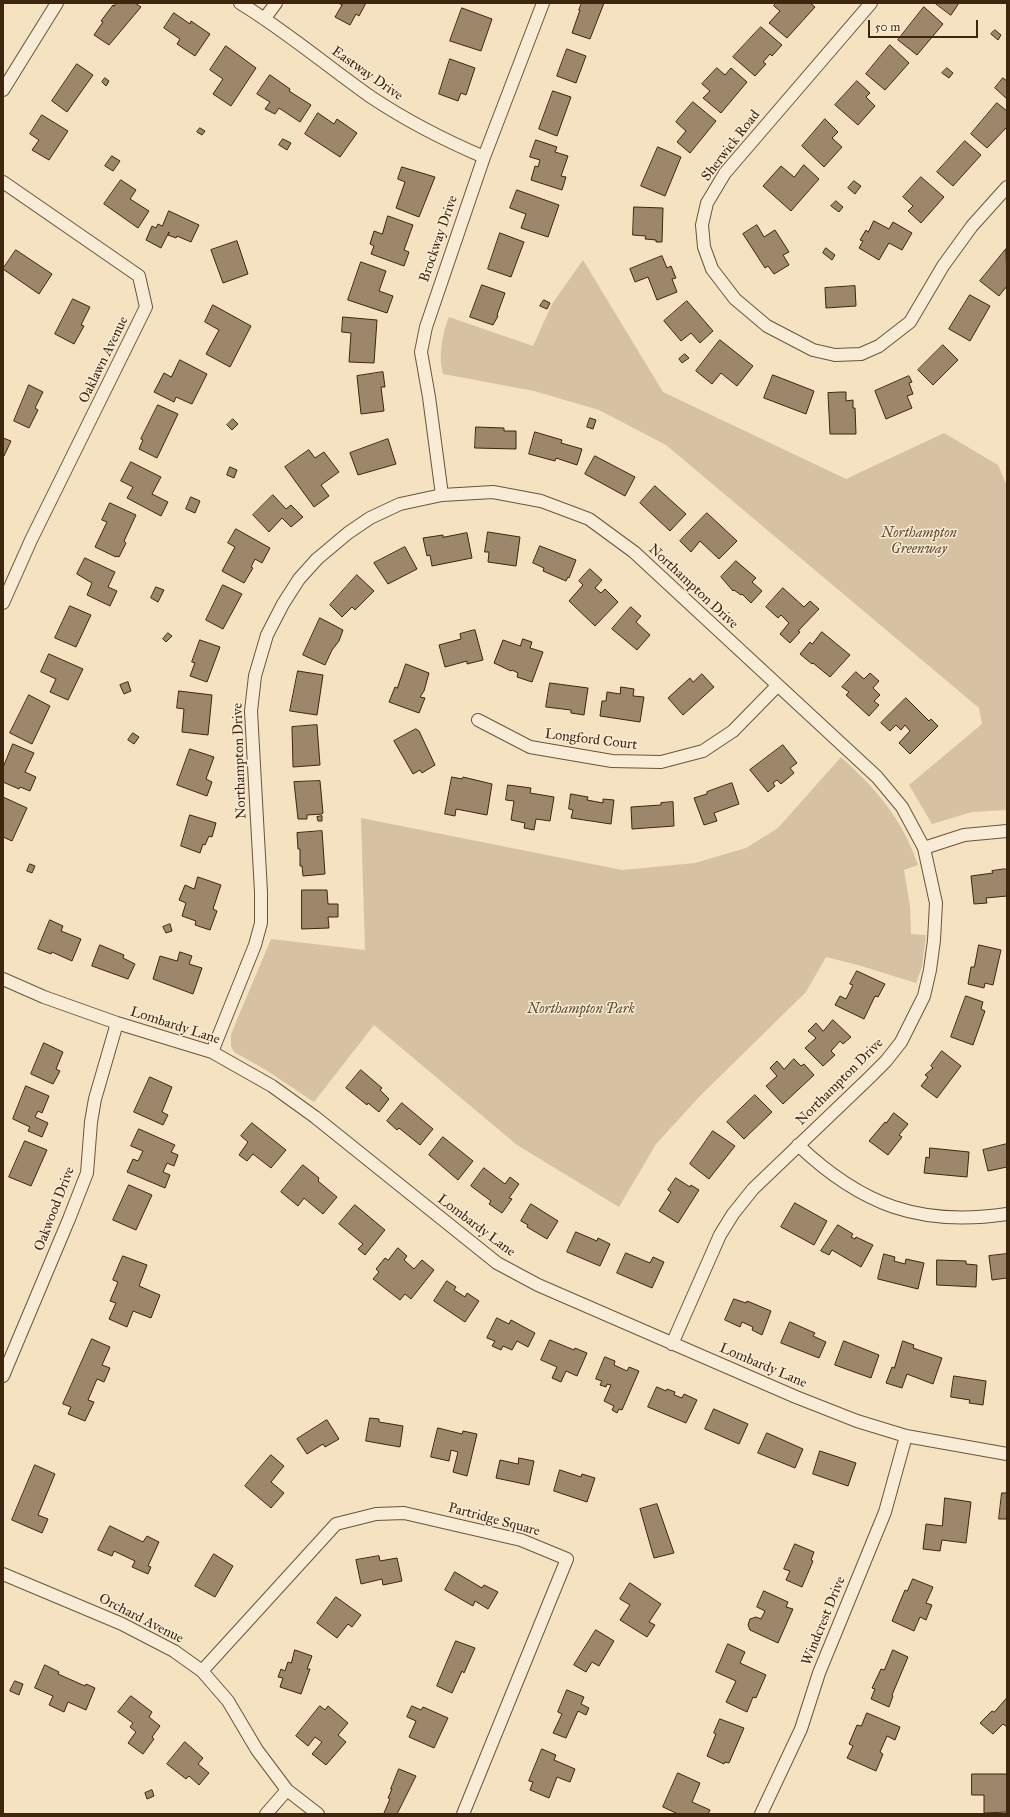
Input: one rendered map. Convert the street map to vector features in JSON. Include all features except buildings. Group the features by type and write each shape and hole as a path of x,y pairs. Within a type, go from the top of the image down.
{"street":[{"path":"3,90 57,3"},
{"name":"Eastway Drive","path":"240,3 265,18 371,97 408,120 453,144 484,157"},
{"path":"265,18 276,3"},
{"name":"Brockway Drive","path":"442,495 429,397 421,352 426,327 434,298 484,157 543,3"},
{"name":"Sherwick Road","path":"871,3 725,173 707,203 702,225 703,240 704,248 712,269 735,299 767,326 813,350 835,354 861,354 879,346 910,322 943,266 972,226 1007,187"},
{"name":"Oaklawn Avenue","path":"3,182 139,276 146,307 31,540 3,603"},
{"name":"Northampton Drive","path":"212,1052 255,945 261,923 261,892 251,711 255,676 267,635 283,604 299,578 332,545 370,518 400,504 442,495 493,492 541,501 590,519 634,552 877,777 902,807 924,848 936,903 931,962 924,996 901,1042 886,1061 753,1189 733,1214 720,1235 672,1344"},
{"name":"Longford Court","path":"478,720 530,747 612,761 661,762 703,751 733,731 777,686"},
{"path":"924,848 964,835 1007,830"},
{"name":"Lombardy Lane","path":"3,979 44,997 117,1023 212,1052 272,1086 315,1117 497,1263 538,1285 828,1410 906,1436 1007,1454"},
{"name":"Oakwood Drive","path":"3,1376 87,1173 91,1122 95,1099 117,1023"},
{"path":"798,1145 825,1170 841,1181 867,1196 888,1205 944,1218 975,1218 1007,1214"},
{"name":"Windcrest Drive","path":"761,1814 801,1730 819,1673 885,1512 906,1436"},
{"name":"Partridge Square","path":"202,1671 336,1524 376,1514 404,1513 521,1540 567,1559 464,1814"},
{"name":"Orchard Avenue","path":"3,1574 122,1624 174,1651 202,1671 228,1701 257,1750 287,1790 318,1814"},
{"path":"266,1814 287,1790"}],"green space":[{"name":"Northampton Greenway","path":"583,260 663,392 846,479 944,433 998,465 1007,486 1007,810 972,812 932,824 909,785 982,724 979,708 666,445 599,410 534,391 443,374 441,353 444,331 449,317 533,346 552,304"},
{"name":"Northampton Park","path":"841,757 866,781 887,806 912,848 918,865 904,870 910,906 911,934 926,935 922,967 916,983 826,957 806,992 700,1096 656,1144 619,1207 517,1145 374,1025 314,1102 266,1070 234,1052 231,1046 231,1034 271,939 365,950 361,818 622,870 695,863 746,848 778,828"}]}
